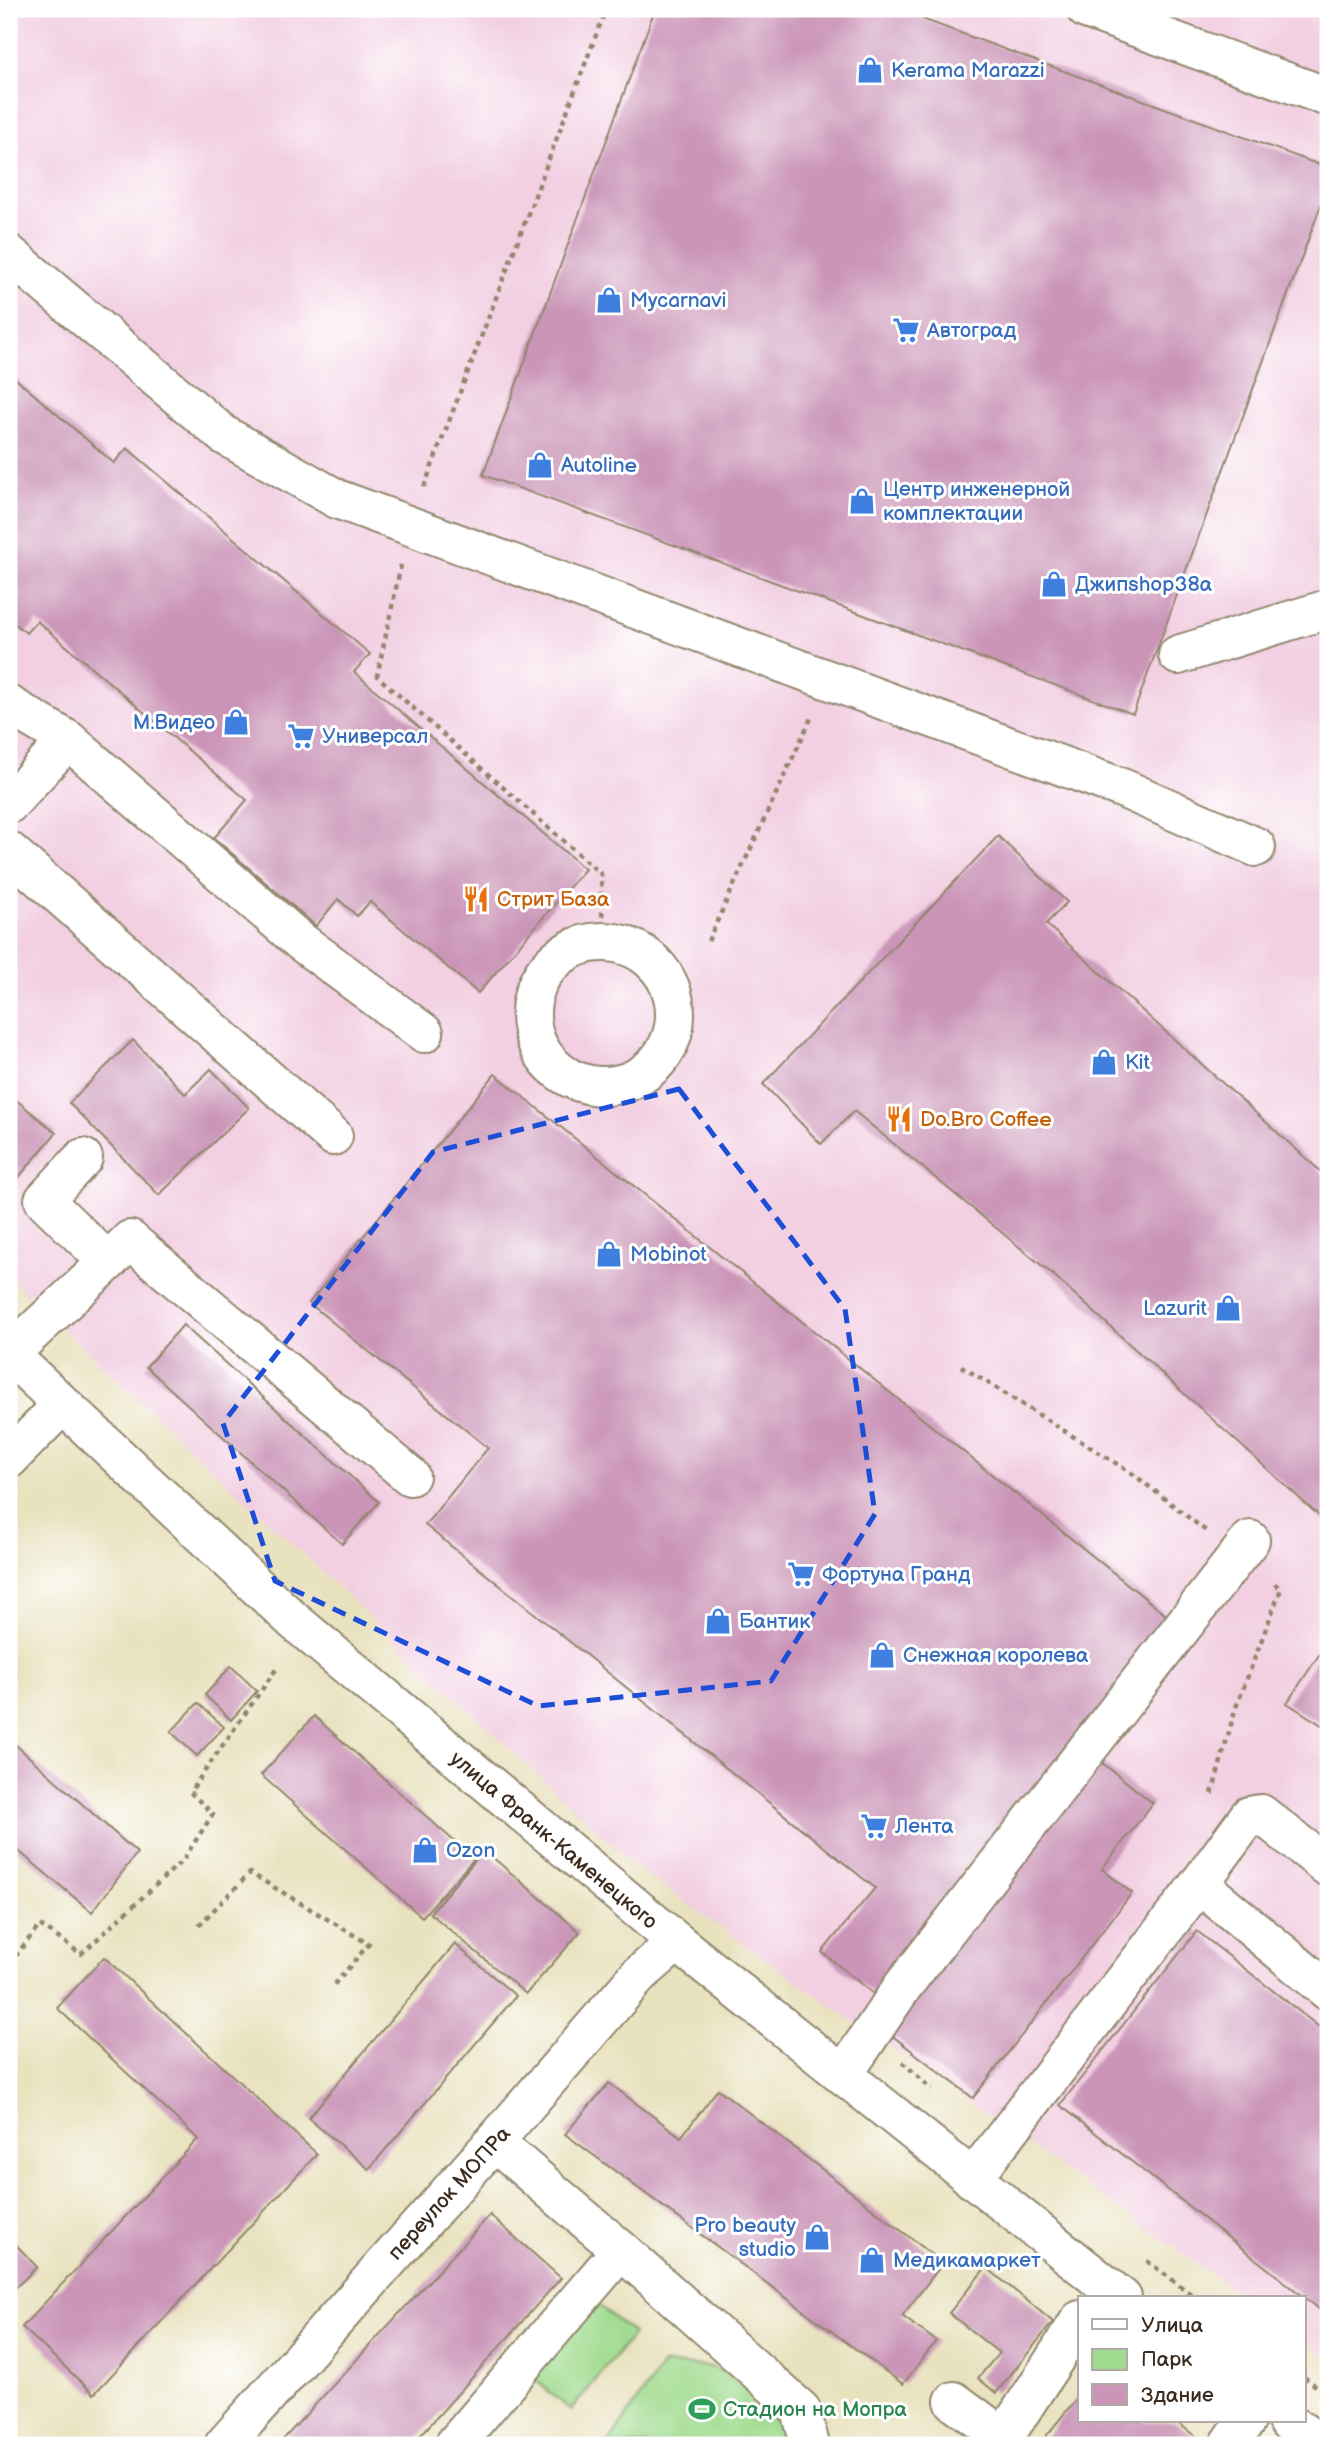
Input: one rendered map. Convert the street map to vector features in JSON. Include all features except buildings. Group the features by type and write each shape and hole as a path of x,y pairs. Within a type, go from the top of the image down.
{"main road":[{"path":"1086,9 1328,97"},
{"path":"9,254 224,435 337,499 1122,788 1256,847"},
{"path":"1178,655 1328,609"},
{"path":"9,705 68,740 300,941 424,1033"},
{"path":"9,804 68,740"},
{"path":"9,851 333,1136"},
{"path":"83,1158 44,1200 108,1262"},
{"path":"9,1354 130,1240 411,1476"},
{"name":"улица Франк-Каменецкого","path":"9,1354 167,1499 294,1622 677,1942 972,2179 1106,2293"},
{"path":"9,1459 62,1405"},
{"path":"843,2075 902,1986 1250,1540"},
{"path":"972,2179 1249,1816 1261,1814 1328,1867"},
{"path":"1199,1884 1328,1991"},
{"name":"переулок МОПРа","path":"224,2445 638,1976 677,1942"},
{"path":"494,2142 621,2250 801,2410 810,2445"},
{"path":"454,2445 621,2250"},
{"path":"954,2400 1002,2441 1078,2323"},
{"path":"1229,2445 1245,2422"},
{"path":"1288,2422 1321,2445"}],"path":[{"path":"603,941 601,874 377,676 410,524 606,9"},
{"path":"708,941 828,680"},
{"path":"9,1964 40,1925 81,1954 183,1860 213,1814 190,1792 277,1668"},
{"path":"199,1925 250,1873 369,1944 332,1987"},
{"path":"1142,2257 1193,2296"},
{"path":"1306,2378 1328,2395"}],"highlighted area":[{"path":"679,1089 845,1309 875,1514 771,1681 538,1706 275,1581 223,1423 433,1152"}],"shaded area":[{"path":"9,9 1328,9 1328,2357 1306,2341 1306,2296 1242,2296 638,1869 9,1278"}],"green space":[{"path":"595,2302 634,2334 571,2410 533,2378"},
{"name":"Стадион на Мопра","path":"663,2364 708,2366 739,2378 761,2396 781,2421 783,2445 607,2445"}],"place":[{"name":"Kerama Marazzi","path":"870,70"},
{"name":"Mycarnavi","path":"609,300"},
{"name":"Автоград","path":"906,330"},
{"name":"Autoline","path":"540,465"},
{"name":"Центр инженерной комплектации","path":"862,501"},
{"name":"Джипshop38а","path":"1054,584"},
{"name":"М.Видео","path":"236,722"},
{"name":"Универсал","path":"301,736"},
{"name":"Стрит База","path":"476,899"},
{"name":"Kit","path":"1104,1062"},
{"name":"Do.Bro Coffee","path":"899,1119"},
{"name":"Mobinot","path":"609,1254"},
{"name":"Lazurit","path":"1228,1308"},
{"name":"Фортуна Гранд","path":"801,1574"},
{"name":"Бантик","path":"718,1621"},
{"name":"Снежная королева","path":"882,1655"},
{"name":"Лента","path":"874,1826"},
{"name":"Ozon","path":"425,1850"},
{"name":"Pro beauty studio","path":"817,2237"},
{"name":"Медикамаркет","path":"872,2260"},
{"name":"Стадион на Мопра","path":"702,2409"}]}
